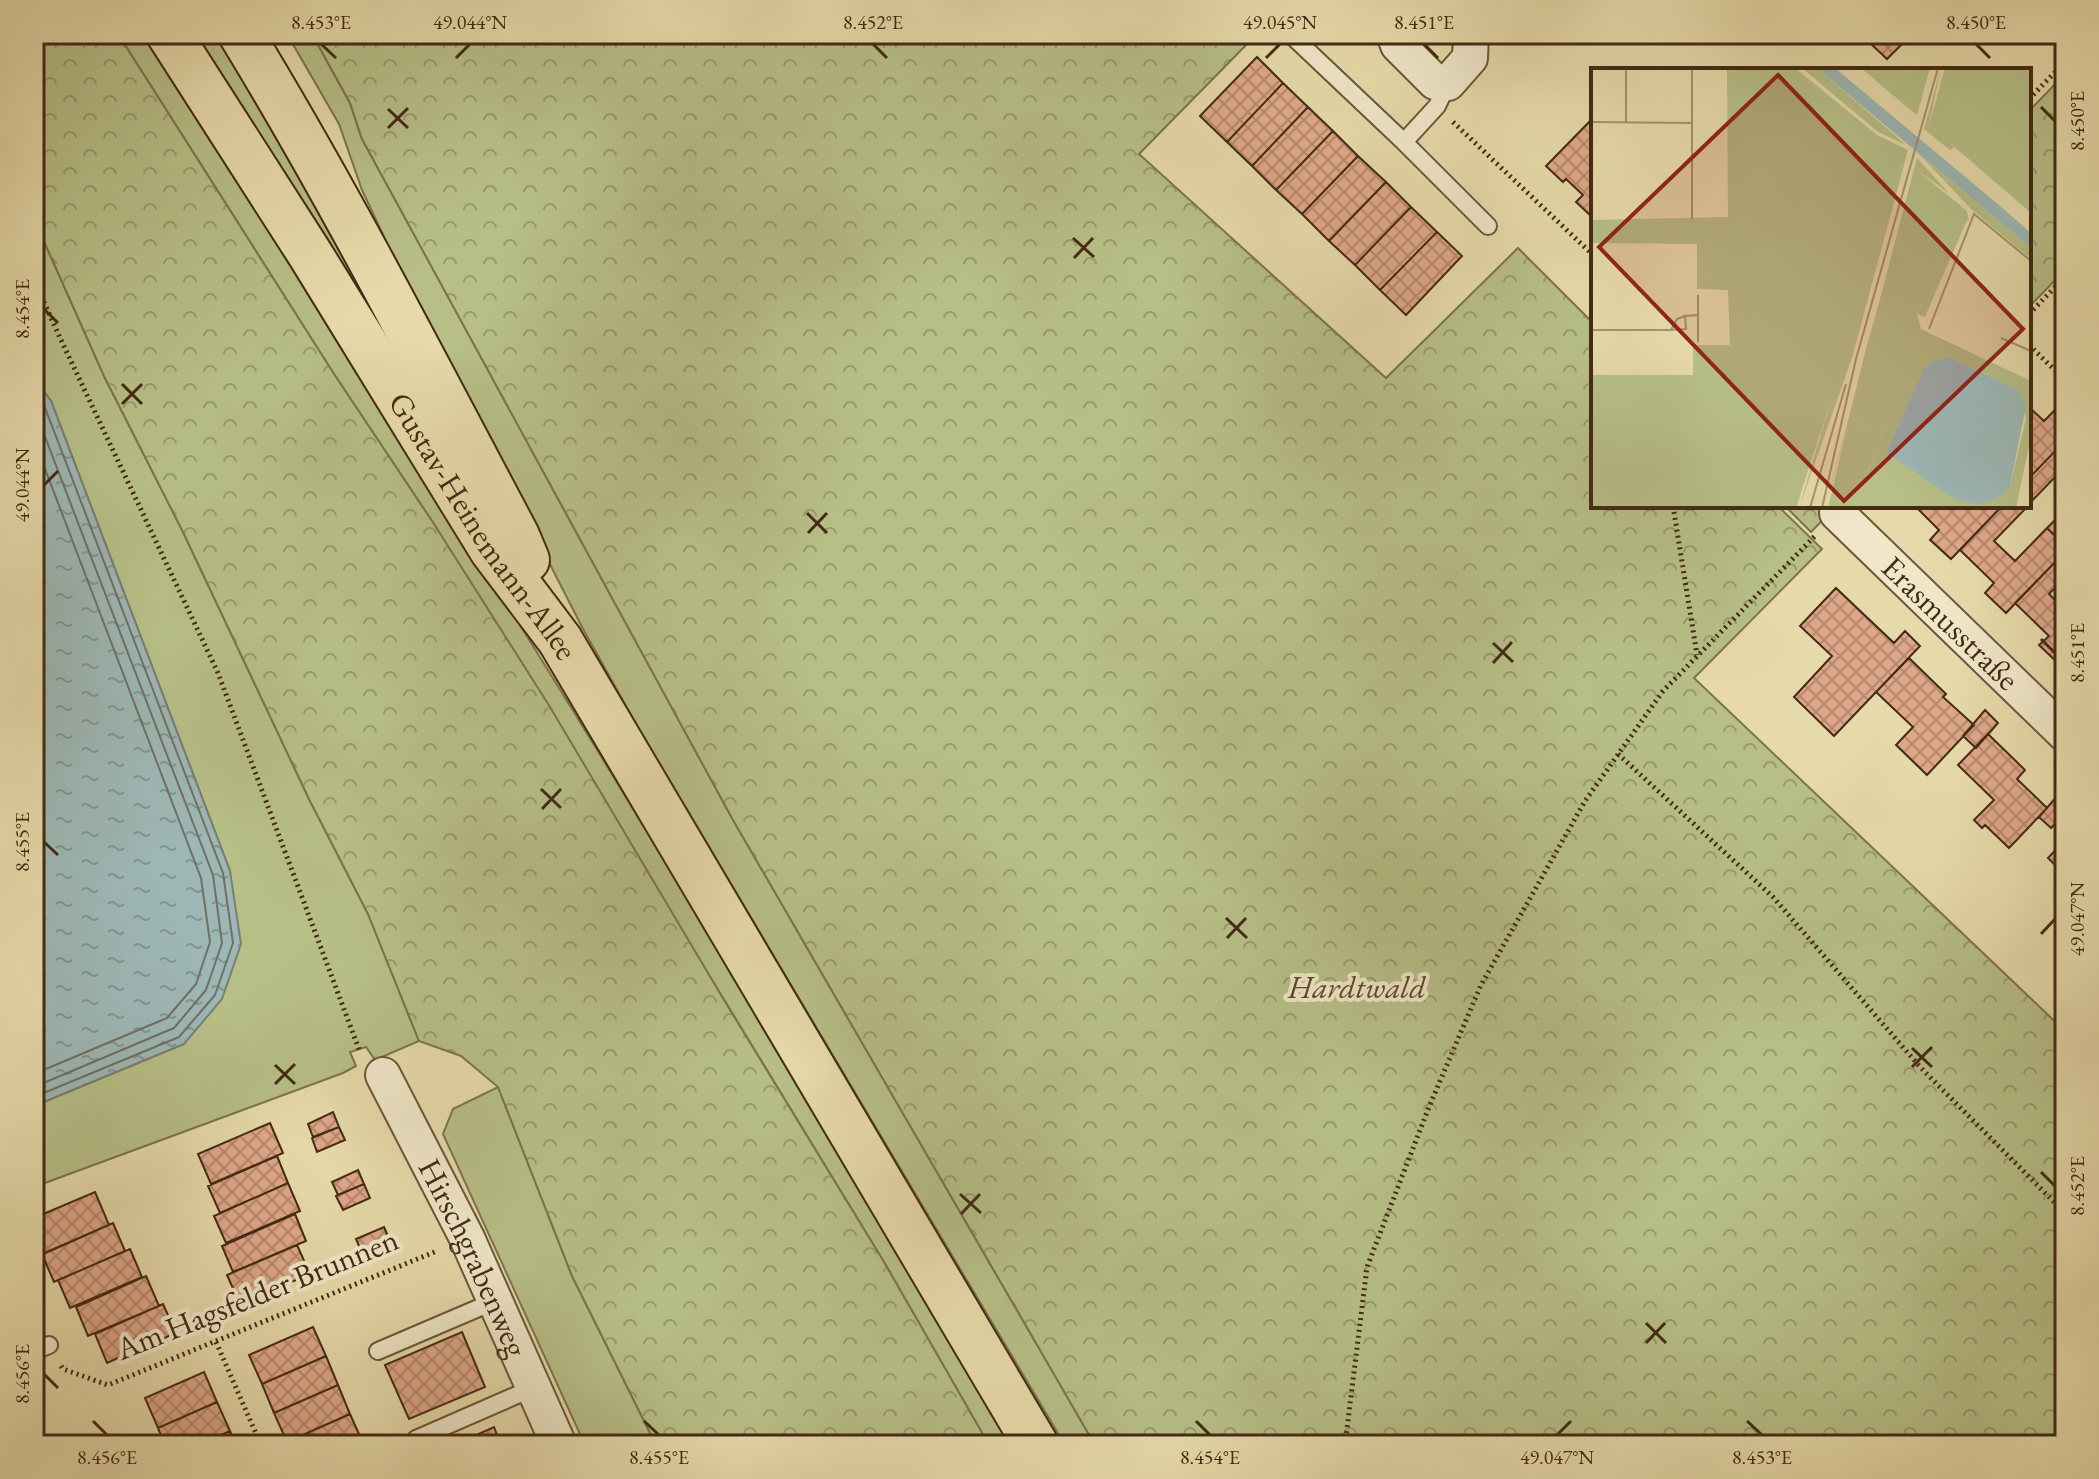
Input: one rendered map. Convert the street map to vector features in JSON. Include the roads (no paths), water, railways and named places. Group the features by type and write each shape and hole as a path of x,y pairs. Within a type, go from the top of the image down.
{"main road":[{"name":"Gustav-Heinemann-Allee","path":"169,34 492,550 560,640"},
{"name":"Gustav-Heinemann-Allee","path":"241,34 317,161 434,376 517,536 560,640"},
{"path":"560,640 1036,1445"}],"street":[{"path":"1394,34 1398,45 1435,82 1442,95 1470,58 1471,34"},
{"name":"Erasmusstraße","path":"1837,513 2065,734"},
{"name":"Hirschgrabenweg","path":"383,1075 467,1238 559,1445"}],"lane":[{"path":"1290,34 1488,226"},
{"path":"1404,142 1442,95"},
{"path":"378,1351 495,1301"},
{"path":"416,1439 533,1388"}],"water":[{"path":"34,378 51,401 230,871 241,944 222,999 184,1044 34,1106"}],"park label":[{"name":"Hardtwald","path":"1357,987"}]}
